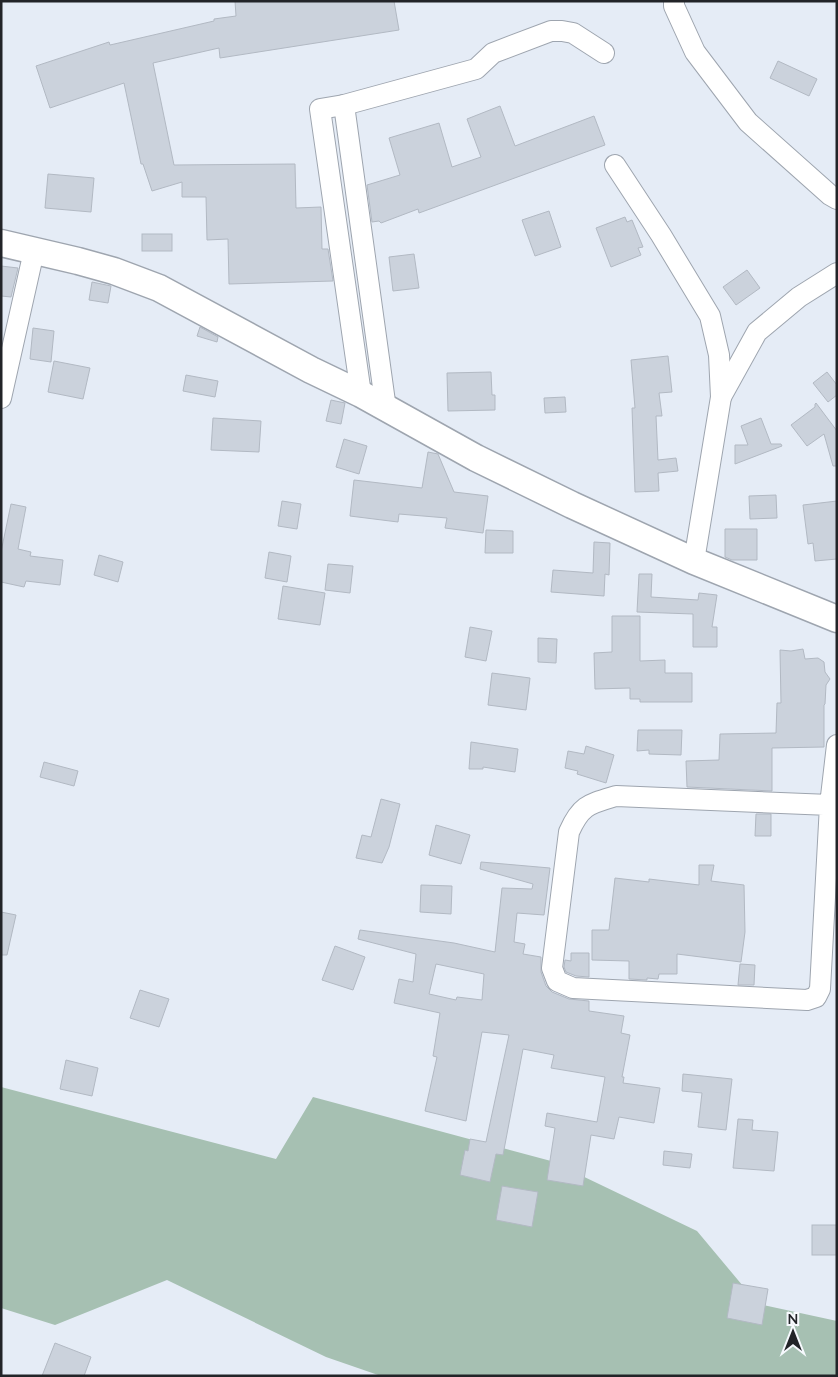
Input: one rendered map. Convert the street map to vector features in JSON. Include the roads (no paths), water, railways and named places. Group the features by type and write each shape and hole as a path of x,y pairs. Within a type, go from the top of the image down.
{"street":[{"path":"674,1 674,6 695,52 748,122 830,195 837,199"},
{"path":"361,394 320,112 322,108 344,105 476,69 492,53 551,31 562,30 573,33 604,53"},
{"path":"344,105 386,409"},
{"path":"615,165 661,235 710,316 719,355 721,397 694,561"},
{"path":"1,243 114,271 159,288 311,370 361,394 494,467 694,561 837,619"},
{"path":"1,398 34,251"},
{"path":"721,397 757,332 799,297 837,273"},
{"path":"830,804 616,796 592,803 576,815 569,832 552,968 557,981 573,988 618,991 808,1000 816,997 820,989 830,804 837,745"}]}
